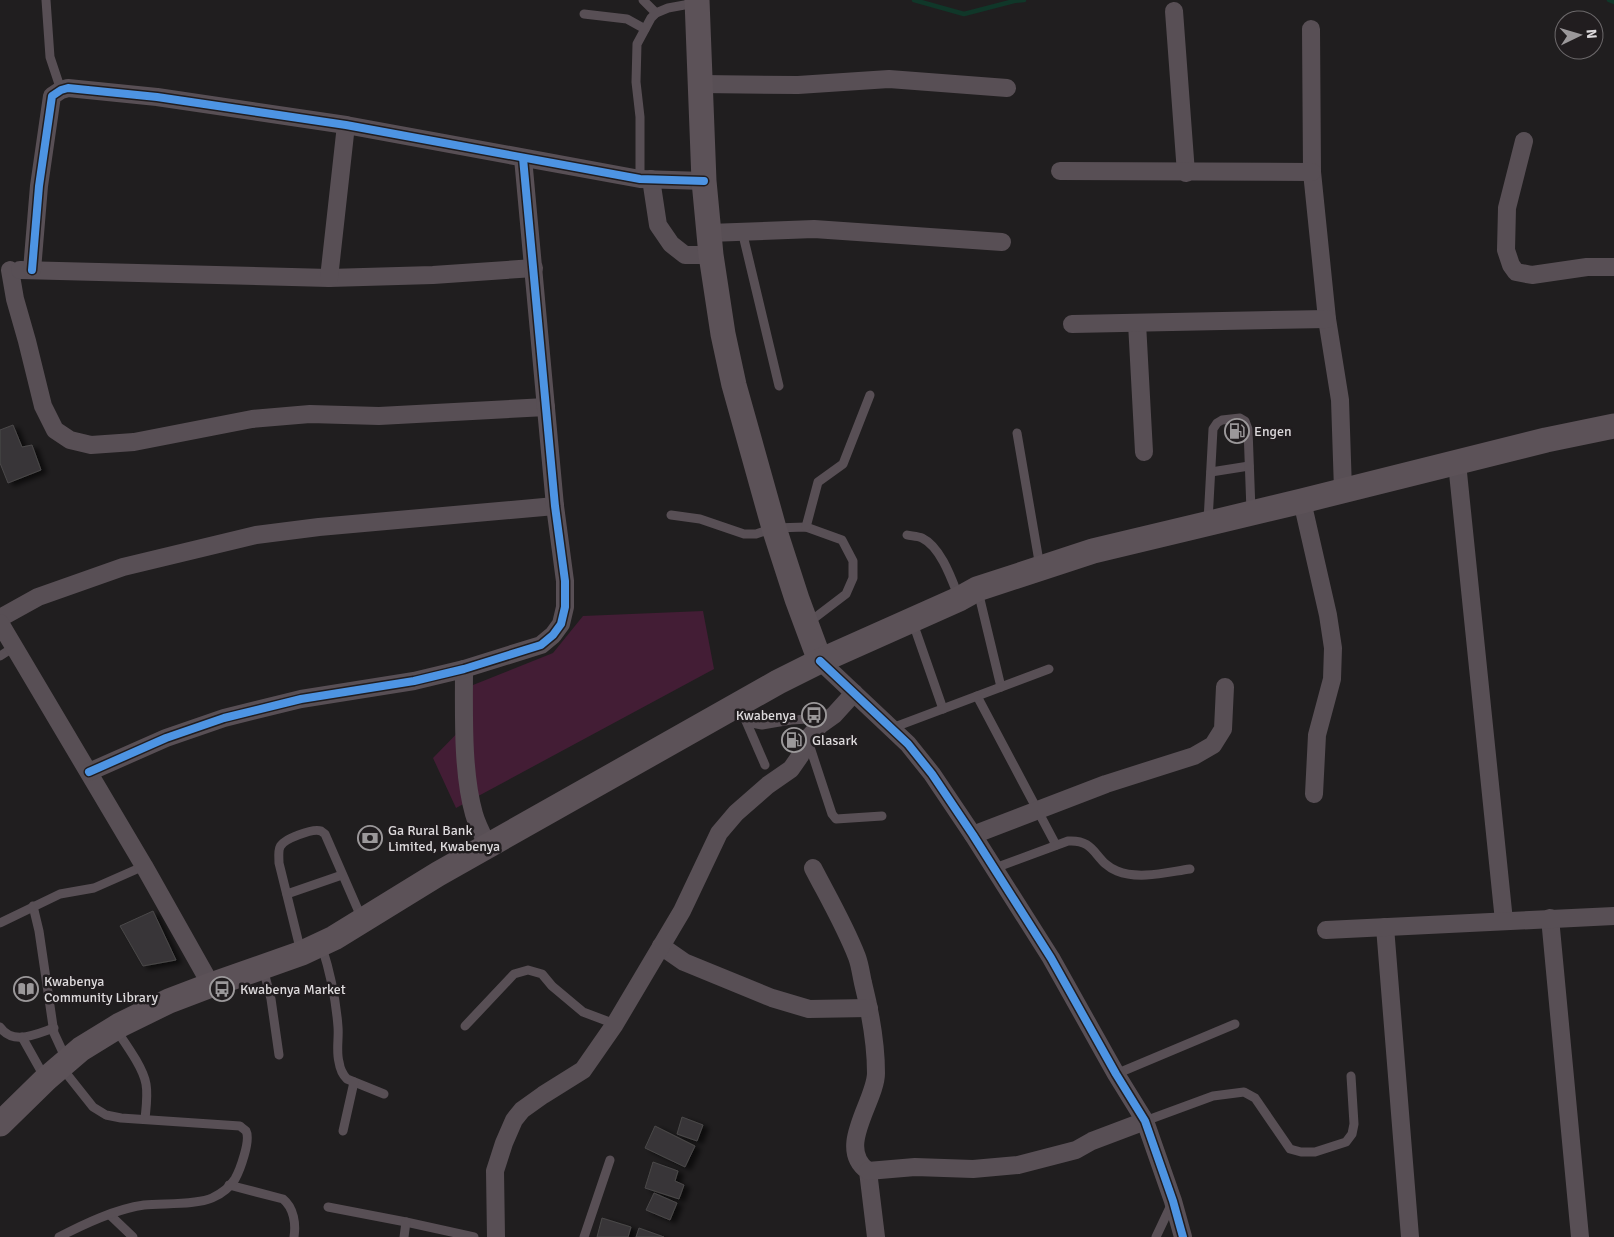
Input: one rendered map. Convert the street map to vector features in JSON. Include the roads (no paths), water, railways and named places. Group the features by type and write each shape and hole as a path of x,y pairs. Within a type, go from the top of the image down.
{"main road":[{"path":"697,1 704,181 710,244 723,334 734,385 774,528 820,661"},
{"path":"2,1118 81,1049 115,1028 169,1001 311,949 363,922 438,874 488,846 743,714 820,661 968,594 1040,567 1092,551 1546,440 1614,426"}],"street":[{"path":"1174,11 1186,173"},
{"path":"1311,29 1312,172 1327,319 1340,400 1343,490"},
{"path":"700,84 798,86 889,79 1007,88"},
{"path":"32,270 39,186 52,96 68,88 157,97 346,125 646,179 704,181"},
{"path":"329,278 346,125"},
{"path":"1524,141 1508,208 1506,250 1511,265 1516,272 1532,275 1587,267 1614,267"},
{"path":"89,772 166,738 224,718 301,699 414,681 464,669 541,645 553,635 561,624 566,607 565,581 555,506 523,158"},
{"path":"1060,171 1312,172"},
{"path":"646,179 658,225 671,244 685,255 742,231 814,229 1002,242"},
{"path":"534,268 433,275 329,278 5,270 27,341 43,406 55,430 70,440 91,445 134,442 252,419 310,414 379,416 546,408"},
{"path":"1072,324 1327,319"},
{"path":"1137,323 1144,452"},
{"path":"1457,463 1504,921"},
{"path":"1302,501 1328,615 1333,648 1332,679 1317,735 1314,794"},
{"path":"0,618 38,597 123,567 256,535 319,527 555,506"},
{"path":"0,622 7,651 89,772 211,985"},
{"path":"820,661 908,744 932,774 1051,958 1116,1074 1145,1121 1173,1201 1183,1237"},
{"path":"464,669 464,721 470,796 475,816 488,846"},
{"path":"973,835 1106,784 1194,756 1213,745 1223,729 1225,687"},
{"path":"496,1237 495,1171 514,1120 522,1110 583,1070 615,1024 682,911 719,833 736,813 768,785 791,769 800,756 808,738 854,693"},
{"path":"814,868 857,958 869,1008 876,1073 874,1090 864,1110 856,1140 857,1156 861,1165 868,1171 876,1237"},
{"path":"1326,930 1614,916"},
{"path":"1550,918 1580,1237"},
{"path":"1385,927 1410,1237"},
{"path":"661,946 684,962 772,998 809,1008 869,1008"},
{"path":"868,1171 1018,1165 1076,1150 1092,1141 1145,1121"}],"lane":[{"path":"46,0 50,57 61,90"},
{"path":"643,0 656,13"},
{"path":"646,179 636,82 637,44 651,18 656,13 697,1"},
{"path":"584,14 627,19 645,29"},
{"path":"742,231 779,386"},
{"path":"806,527 818,482 843,464 870,395"},
{"path":"1207,523 1213,429 1217,422 1222,420 1240,418 1245,421 1248,429 1251,513"},
{"path":"1017,433 1040,567"},
{"path":"1210,472 1250,466"},
{"path":"670,515 700,519 744,534 756,534 774,528 806,527 842,540 853,561 853,578 846,594 808,623"},
{"path":"907,535 922,537 934,549 950,574 968,594 1001,687"},
{"path":"912,620 943,709"},
{"path":"892,728 1049,669"},
{"path":"977,696 1056,845"},
{"path":"743,714 762,725 791,720 830,718"},
{"path":"743,714 765,766"},
{"path":"808,738 832,814 836,819 882,816"},
{"path":"363,922 325,834 321,830 311,830 280,845 279,863 287,894 311,949 329,968 338,1027 338,1060 342,1074 354,1082 384,1094"},
{"path":"994,868 1068,841 1079,840 1089,845 1107,867 1120,872 1137,875 1190,869"},
{"path":"0,923 60,894 94,888 144,866"},
{"path":"287,894 342,875"},
{"path":"34,906 54,1028 60,1046 58,1069"},
{"path":"262,968 271,999 279,1055"},
{"path":"465,1026 514,974 528,970 542,974 552,986 583,1012 615,1024"},
{"path":"1116,1074 1235,1024"},
{"path":"0,1027 7,1035 14,1037 31,1036 54,1028"},
{"path":"115,1028 146,1082 145,1119"},
{"path":"22,1037 58,1069 93,1107 106,1115 240,1126 246,1132 247,1140 241,1166 234,1180 224,1191 212,1198 202,1201 142,1206 110,1215 58,1237"},
{"path":"1145,1121 1213,1096 1244,1092 1255,1098 1290,1149 1301,1152 1315,1152 1346,1142 1352,1134 1354,1124 1351,1076"},
{"path":"343,1131 354,1082"},
{"path":"584,1237 610,1160"},
{"path":"229,1185 283,1199 288,1203 291,1210 294,1221 294,1237"},
{"path":"1156,1237 1173,1201"},
{"path":"328,1207 474,1237"},
{"path":"110,1215 133,1237"},
{"path":"404,1237 406,1222"}],"waterway":[{"path":"914,0 964,14 1024,0"},
{"path":"1609,0 1614,2"}],"place":[{"name":"Engen","path":"1237,431"},
{"name":"Kwabenya","path":"814,715"},
{"name":"Glasark","path":"794,740"},
{"name":"Ga Rural Bank Limited, Kwabenya","path":"370,838"},
{"name":"Kwabenya Community Library","path":"26,989"},
{"name":"Kwabenya Market","path":"222,989"}]}
